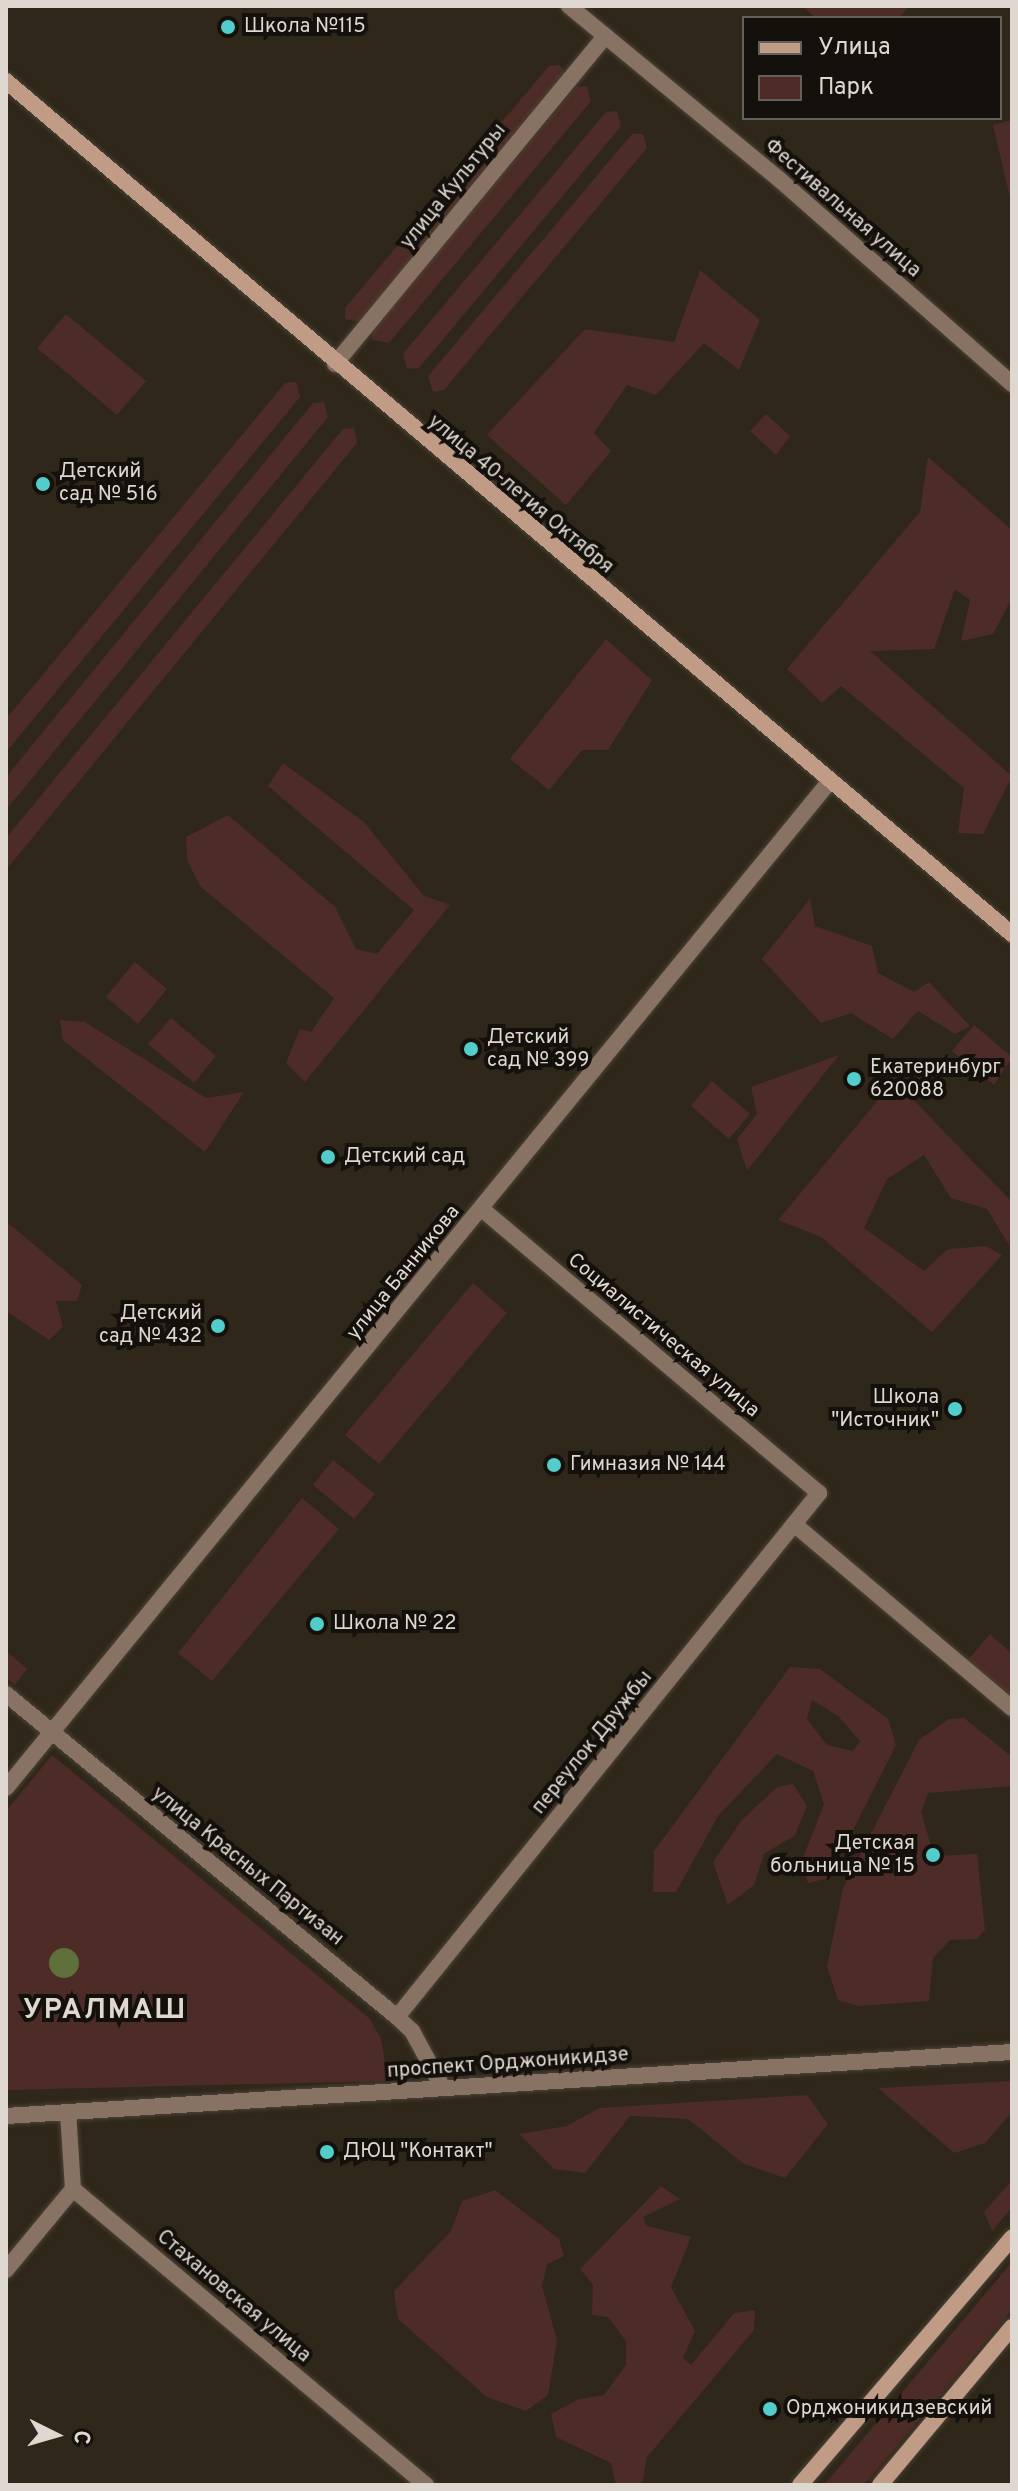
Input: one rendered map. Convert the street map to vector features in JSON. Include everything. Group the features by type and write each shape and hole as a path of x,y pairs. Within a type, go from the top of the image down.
{"main road":[{"name":"улица 40-летия Октября","path":"6,81 335,364 1012,934"},
{"path":"800,2485 1012,2238"},
{"path":"880,2485 1012,2327"}],"street":[{"name":"Фестивальная улица","path":"569,6 780,180 1012,384"},
{"name":"улица Культуры","path":"335,364 605,36"},
{"name":"улица Банникова","path":"6,1788 830,781"},
{"name":"Социалистическая улица","path":"482,1209 819,1493"},
{"name":"переулок Дружбы","path":"397,2017 819,1493"},
{"path":"794,1524 1012,1708"},
{"name":"улица Красных Партизан","path":"6,1694 397,2017 443,2088"},
{"name":"проспект Орджоникидзе","path":"6,2116 1012,2052"},
{"path":"6,2270 73,2189 68,2112"},
{"name":"Стахановская улица","path":"73,2189 426,2485"}],"green space":[{"path":"802,6 909,6 901,16 814,16"},
{"path":"560,65 566,75 361,322 345,319 345,308 549,66"},
{"path":"587,86 591,101 389,343 372,340 373,329 576,87"},
{"path":"617,111 621,126 419,368 407,369 403,354 606,112"},
{"path":"1012,120 1012,206 993,125"},
{"path":"632,134 643,134 647,148 444,390 433,392 428,376"},
{"path":"700,270 760,320 739,370 704,343 656,395 627,385 594,433 611,451 566,505 487,435 585,329 674,342"},
{"path":"66,314 146,381 117,415 37,348"},
{"path":"296,382 300,397 6,752 6,719 285,383"},
{"path":"324,402 328,417 6,810 6,777 313,403"},
{"path":"766,414 790,436 776,455 750,431"},
{"path":"354,428 357,443 6,870 6,838 343,429"},
{"path":"928,457 1012,530 1012,598 993,634 961,641 970,600 955,589 934,649 870,651 1012,776 983,834 958,833 964,788 841,686 822,703 787,669 920,512"},
{"path":"606,639 652,680 608,750 582,750 549,790 510,759"},
{"path":"283,763 364,822 424,896 450,905 305,1082 286,1063 300,1029 311,1032 334,998 200,886 187,860 186,837 228,815 335,907 356,949 377,954 414,910 268,786"},
{"path":"810,899 815,926 872,946 878,973 914,992 929,982 970,1026 955,1034 918,1011 893,1039 851,1013 821,1023 762,959"},
{"path":"135,962 167,989 138,1024 106,997"},
{"path":"171,1018 216,1056 194,1083 148,1044"},
{"path":"60,1020 85,1022 206,1098 244,1092 205,1152 63,1040"},
{"path":"974,1025 1012,1057 994,1085 952,1051"},
{"path":"839,1055 747,1171 737,1139 757,1114 751,1087"},
{"path":"712,1081 750,1114 729,1139 691,1106"},
{"path":"901,1087 1012,1202 1009,1245 987,1209 951,1198 924,1155 887,1179 864,1228 924,1271 948,1249 986,1246 1002,1255 932,1332 821,1237 778,1220 888,1088"},
{"path":"6,1221 82,1285 77,1301 56,1301 63,1327 49,1340 6,1311"},
{"path":"473,1283 507,1313 379,1464 345,1435"},
{"path":"333,1460 375,1494 354,1519 313,1485"},
{"path":"302,1498 339,1529 212,1681 178,1653"},
{"path":"990,1634 1012,1654 1012,1697 968,1660"},
{"path":"6,1651 27,1669 15,1685 6,1678"},
{"path":"790,1667 820,1669 888,1719 896,1745 829,1878 808,1883 801,1863 824,1804 813,1771 777,1754 718,1816 676,1892 653,1892 654,1851","holes":["812,1700 838,1716 860,1741 853,1751 827,1745 807,1719"]},
{"name":"Детская больница № 15","path":"964,1718 1012,1757 1012,1786 928,1793 921,1812 934,1856 977,1854 985,1930 977,1939 950,1940 933,1958 929,2001 859,2006 838,2000 827,1967 843,1888 919,1740 949,1719"},
{"path":"52,1755 370,2019 381,2039 388,2081 6,2090 6,1811"},
{"path":"793,1784 807,1806 795,1835 764,1854 754,1885 728,1905 713,1862 742,1820 777,1787"},
{"path":"1012,2081 1012,2112 985,2143 954,2153 878,2088"},
{"path":"807,2095 828,2124 785,2178 744,2164 688,2119 630,2116 585,2173 554,2169 519,2134 567,2126 599,2108"},
{"path":"1012,2180 1012,2207 992,2231 984,2212"},
{"path":"661,2186 680,2199 643,2217 647,2226 691,2237 671,2287 695,2331 683,2358 691,2365 734,2313 755,2310 754,2330 647,2457 642,2485 616,2485 611,2463 556,2437 551,2414 579,2399 604,2395 626,2365 626,2341 608,2317 592,2315 593,2285 580,2269"},
{"path":"495,2190 559,2239 564,2256 547,2264 542,2286 557,2340 548,2395 526,2411 487,2397 398,2319 394,2291 451,2231 462,2201"},
{"path":"1012,2262 1012,2310 864,2485 824,2485"}],"shaded area":[{"path":"64,1948 75,1952 79,1963 75,1974 64,1978 53,1974 49,1963 53,1952"}],"place":[{"name":"Школа №115","path":"228,27"},
{"name":"Детский сад № 516","path":"43,484"},
{"name":"Детский сад № 399","path":"471,1049"},
{"name":"Екатеринбург 620088","path":"854,1079"},
{"name":"Детский сад","path":"328,1157"},
{"name":"Детский сад № 432","path":"218,1326"},
{"name":"Школа \"Источник\"","path":"955,1409"},
{"name":"Гимназия № 144","path":"554,1465"},
{"name":"Школа № 22","path":"317,1624"},
{"name":"Детская больница № 15","path":"933,1855"},
{"name":"ДЮЦ \"Контакт\"","path":"327,2152"},
{"name":"Орджоникидзевский","path":"770,2409"}],"district":[{"name":"УРАЛМАШ","path":"105,2011"}]}
